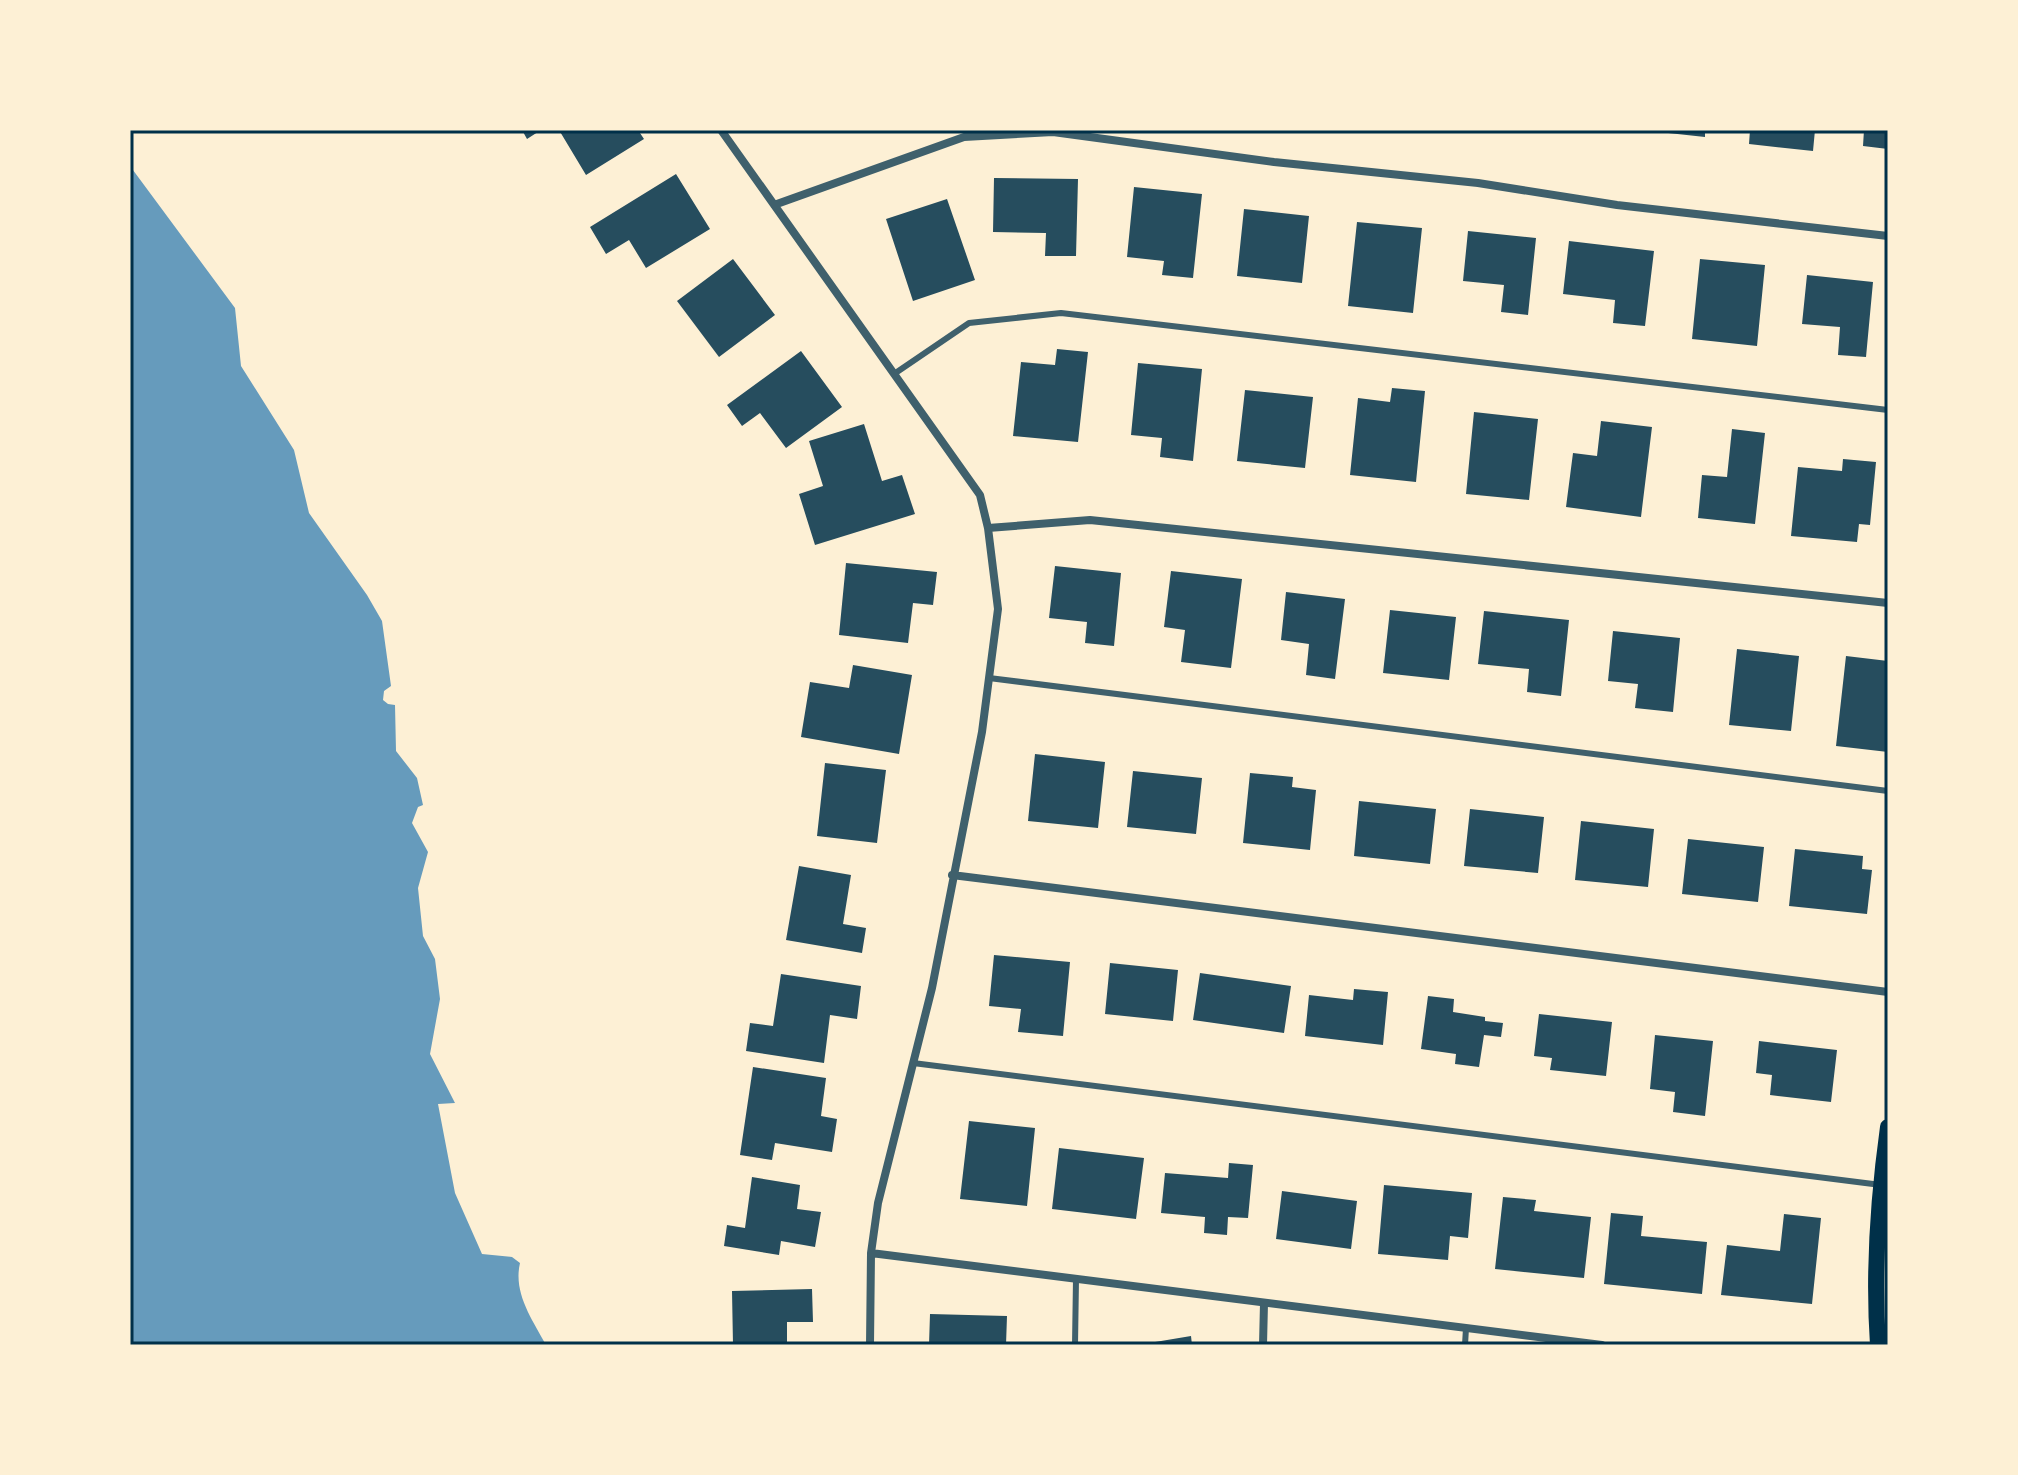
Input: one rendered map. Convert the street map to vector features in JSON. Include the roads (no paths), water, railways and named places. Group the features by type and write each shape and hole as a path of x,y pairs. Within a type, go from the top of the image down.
{"main road":[{"path":"1878,1345 1876,1261 1888,1127"}],"street":[{"path":"721,130 980,495 988,528 998,609 982,732 932,988 878,1203 871,1253 870,1345"},
{"path":"774,205 964,137 1053,132 1274,162 1478,183 1617,205 1888,236"},
{"path":"988,528 1090,520 1888,603"},
{"path":"952,875 1888,992"},
{"path":"871,1253 1602,1345"},
{"path":"1263,1345 1264,1303"}],"lane":[{"path":"894,374 969,323 1061,313 1888,410"},
{"path":"989,678 1888,791"},
{"path":"913,1063 1884,1186"},
{"path":"1075,1345 1076,1279"},
{"path":"1465,1345 1466,1328"}],"water":[{"path":"130,166 235,308 241,366 294,450 309,513 382,621 391,686 384,691 383,700 395,705 396,751 417,778 423,805 418,807 412,823 428,852 418,888 423,936 435,959 440,999 430,1054 455,1103 438,1104 455,1193 482,1254 512,1257 520,1263 521,1295 546,1345 130,1345"}]}
